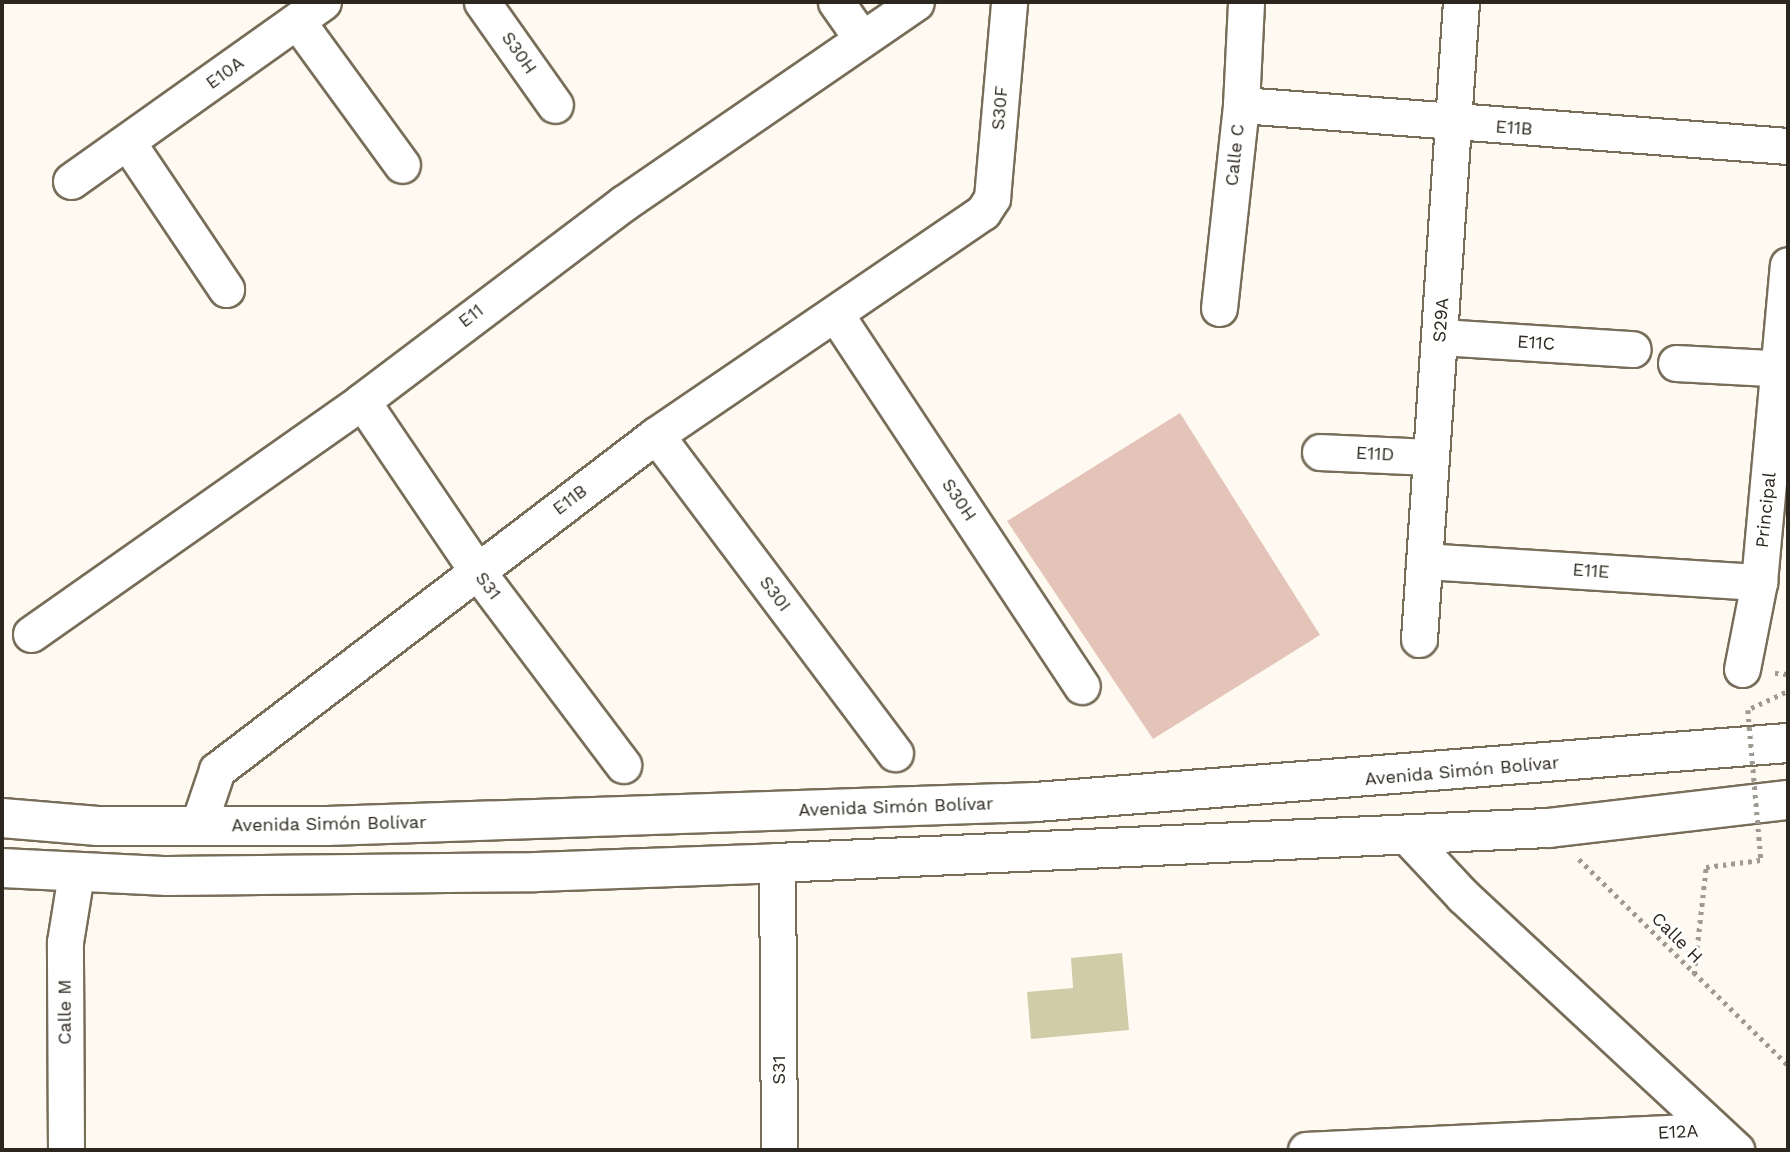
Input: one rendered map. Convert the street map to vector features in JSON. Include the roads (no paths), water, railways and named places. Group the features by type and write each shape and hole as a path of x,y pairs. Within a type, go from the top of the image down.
{"highway":[{"name":"Avenida Simón Bolívar","path":"2,818 98,826 341,825 1036,802 1788,743"},
{"path":"2,868 76,874 536,872 777,863 1549,828 1788,800"}],"street":[{"name":"S30H","path":"482,2 555,105"},
{"path":"836,2 862,39"},
{"name":"E11","path":"31,634 362,401 624,203 916,2"},
{"name":"S30F","path":"983,212 992,198 1009,2"},
{"name":"Calle C","path":"1219,308 1241,105 1246,2"},
{"name":"S29A","path":"1419,639 1461,2"},
{"path":"310,11 402,165"},
{"name":"E10A","path":"71,181 310,11"},
{"name":"E11B","path":"1241,105 1453,124 1788,146"},
{"path":"128,143 226,289"},
{"name":"E11B","path":"198,826 217,770 656,435 836,315 983,212"},
{"name":"Principal","path":"1742,669 1759,582 1784,369 1788,265"},
{"name":"S30H","path":"836,315 1082,686"},
{"name":"E11C","path":"1440,337 1633,349"},
{"path":"1676,363 1784,369"},
{"name":"S31","path":"362,401 477,571 623,765"},
{"name":"S30I","path":"656,435 895,753"},
{"name":"E11D","path":"1320,452 1429,457"},
{"name":"E11E","path":"1424,561 1759,582"},
{"path":"1405,834 1463,896 1726,1140"},
{"name":"S31","path":"777,863 779,1150"},
{"name":"Calle M","path":"65,1150 65,942 76,874"},
{"name":"E12A","path":"1306,1150 1726,1140"}]}
